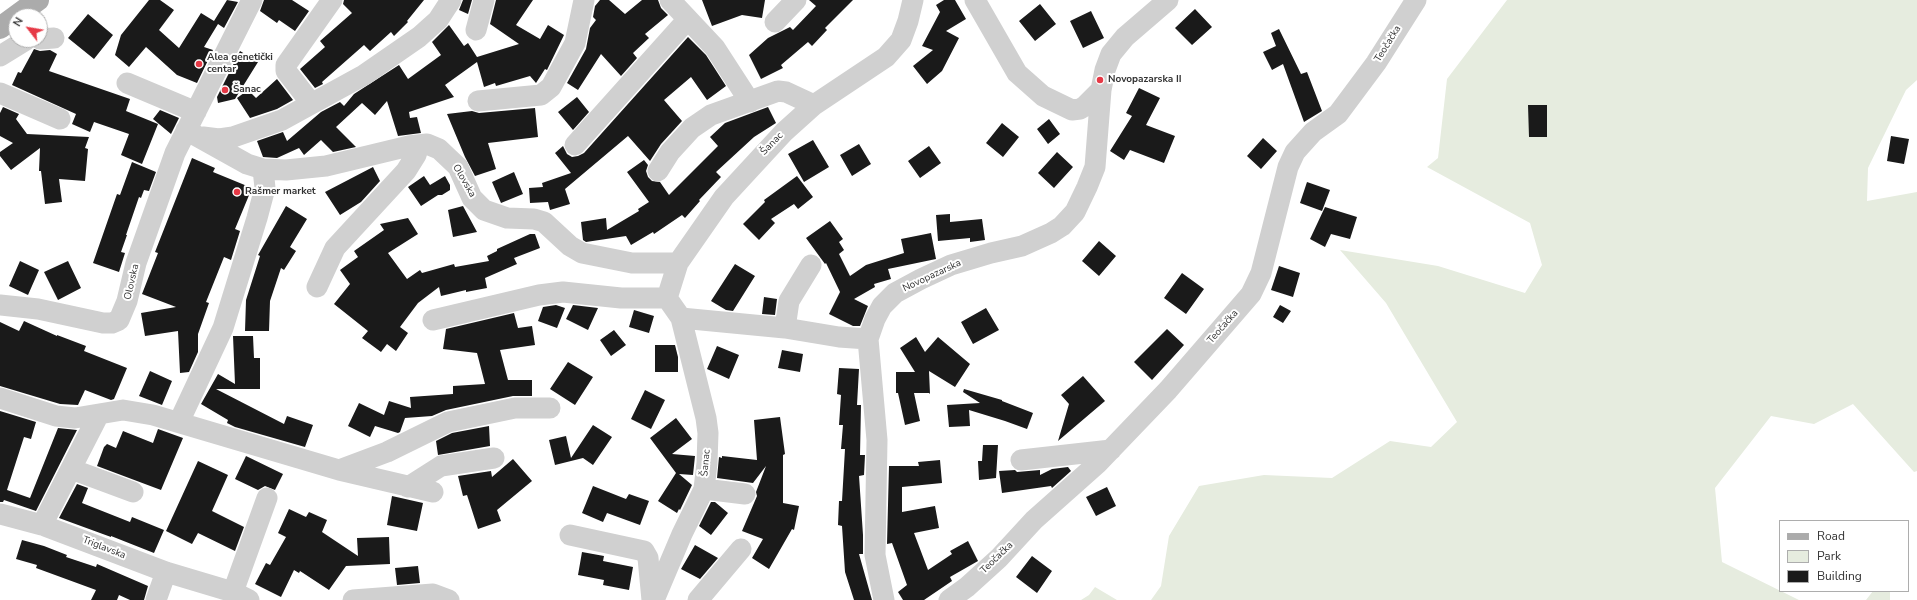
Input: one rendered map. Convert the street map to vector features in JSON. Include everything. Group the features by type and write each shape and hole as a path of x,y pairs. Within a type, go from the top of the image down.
{"main road":[{"path":"0,28 38,0"}],"street":[{"name":"Olovska","path":"0,305 38,309 103,323 112,323 119,320 125,310 136,263 160,194 193,134 196,112 252,0"},
{"path":"312,103 286,70 286,65 332,0"},
{"path":"193,134 219,139 233,137 282,120 364,75 419,37 438,20 451,0"},
{"path":"476,30 484,0"},
{"path":"478,101 541,95 551,87 575,43 584,0"},
{"path":"670,0 715,48 750,102"},
{"path":"775,22 796,0"},
{"name":"Šanac","path":"653,600 682,534 704,489 708,446 706,418 681,318 667,298 678,264 724,197 778,138 814,105 886,57 900,40 908,21 913,0"},
{"path":"975,0 1017,73 1043,96 1072,110 1080,109 1085,106 1101,90"},
{"name":"Novopazarska","path":"884,600 875,555 877,440 868,339 882,306 895,293 921,278 951,265 991,253 1022,246 1051,233 1062,226 1074,212 1087,187 1095,167 1101,90 1105,70 1111,54 1125,37 1168,0"},
{"name":"Teočačka","path":"949,600 967,587 999,558 1034,520 1111,450 1168,390 1251,294 1263,267 1288,167 1295,152 1313,132 1338,114 1376,63 1416,0"},
{"path":"575,145 688,19"},
{"path":"0,56 13,48"},
{"path":"127,82 196,112"},
{"path":"658,170 670,152 692,128 711,115 778,91 786,92 814,105"},
{"path":"0,94 60,119"},
{"name":"Olovska","path":"193,134 247,164 263,169 286,170 326,166 409,146 427,144 439,149 458,167 472,198 484,210 507,218 534,219 544,222 570,246 582,252 632,263 678,264"},
{"path":"318,287 335,248 406,171 416,155 419,145"},
{"path":"179,422 223,328 265,188 263,169"},
{"path":"785,328 789,301 811,264"},
{"path":"433,320 539,295 563,292 621,298 667,298"},
{"path":"681,318 785,328 839,337 868,339"},
{"path":"0,398 56,416 75,418 117,411 132,411 179,422 339,470 433,492"},
{"path":"339,470 387,452 448,422 516,408 550,408"},
{"path":"42,525 99,414"},
{"path":"1021,460 1111,450"},
{"path":"408,487 441,466 494,458"},
{"path":"71,469 133,492"},
{"path":"704,489 745,494"},
{"name":"Triglavska","path":"0,514 42,525 228,595 267,498"},
{"path":"570,535 644,551 648,558 653,600"},
{"path":"698,600 741,549"},
{"path":"156,600 166,572"},
{"path":"353,600 433,594 449,600"}],"green space":[{"path":"1507,0 1917,0 1917,80 1906,90 1868,168 1867,201 1917,192 1917,471 1914,472 1853,404 1814,424 1771,416 1715,488 1722,562 1779,590 1779,592 1783,592 1799,600 1151,600 1161,586 1169,536 1199,486 1264,475 1332,478 1390,441 1431,447 1457,422 1386,303 1340,250 1438,266 1525,293 1542,265 1530,223 1427,167 1438,158 1447,79"},
{"path":"1095,587 1117,600 1081,600 1089,595"},
{"path":"1872,592 1890,592 1890,600 1866,600"}],"building":[{"path":"149,0 160,0 174,10 159,30 179,48 201,13 214,21 227,0 238,2 224,28 218,24 204,47 213,50 197,83 177,75 146,47 129,67 115,55 121,35"},
{"path":"264,0 292,0 309,11 295,31 279,20 277,23 260,11"},
{"path":"344,0 424,0 407,21 408,22 394,36 391,32 370,51 364,45 322,82 323,84 315,88 300,69 325,47 320,41 352,13 343,4"},
{"path":"463,0 472,0 468,14 459,10"},
{"path":"496,0 533,0 516,25 540,39 548,25 564,35 547,70 545,69 536,83 530,76 496,86 495,83 484,87 477,62 445,85 454,97 409,112 410,118 417,117 421,133 398,136 387,101 375,115 362,103 336,127 356,147 333,152 321,140 304,155 299,148 277,158 263,157 257,141 283,132 287,141 321,112 340,102 344,106 354,94 399,65 408,79 441,55 432,42 449,25 464,46 468,43 477,57 519,44 490,24"},
{"path":"600,0 609,0 625,14 642,0 658,0 661,8 668,15 645,34 649,38 633,53 637,58 621,76 601,54 578,90 567,83 586,49 590,28 596,20 593,17 595,6"},
{"path":"702,0 765,0 762,18 742,15 712,26"},
{"path":"809,0 853,0 825,28 827,30 812,46 808,42 781,65 783,68 761,79 749,55 768,38 790,27 793,30 816,6"},
{"path":"944,0 955,0 966,19 946,31 959,38 942,71 927,84 913,66 933,50 922,46 940,12 936,5"},
{"path":"1040,4 1056,24 1035,41 1019,21"},
{"path":"1195,9 1212,27 1192,45 1175,28"},
{"path":"1091,11 1104,38 1083,48 1070,21"},
{"path":"88,14 113,35 94,59 68,38"},
{"path":"1279,29 1301,74 1307,72 1322,111 1304,122 1283,64 1272,70 1263,52 1276,46 1271,33"},
{"path":"688,37 706,55 726,86 707,100 691,77 664,100 682,121 661,144 650,161 628,136 565,189 570,204 550,210 548,202 530,203 529,188 543,187 542,183 571,173 555,153 563,146 567,154 572,157 584,153"},
{"path":"34,49 40,51 50,50 57,54 49,71 130,99 126,111 158,124 142,164 121,155 129,134 94,122 90,132 72,124 76,114 12,85 18,72 21,73"},
{"path":"240,51 258,62 235,99 218,103 217,97"},
{"path":"277,79 293,100 277,109 250,118 237,98 248,90 256,98"},
{"path":"1139,88 1160,98 1146,125 1175,136 1164,163 1130,150 1124,160 1110,151 1132,116 1126,113"},
{"path":"577,97 589,112 573,130 558,112"},
{"path":"1528,105 1547,105 1547,137 1529,137"},
{"path":"3,107 19,114 16,119 27,134 89,137 85,148 88,149 85,181 59,179 62,202 45,204 41,171 39,171 40,148 11,170 0,156 0,152 13,143 0,136 0,113"},
{"path":"768,107 776,123 754,137 716,172 721,177 699,200 700,201 685,218 682,215 654,234 653,232 631,245 626,236 586,242 583,240 581,222 606,218 607,230 639,211 638,209 649,202 627,172 644,160 648,165 646,171 648,177 652,181 660,182 669,195 718,146 710,137 725,123"},
{"path":"535,108 538,137 488,143 496,169 475,176 465,157 447,114 472,111 479,113"},
{"path":"160,110 179,118 171,134 153,119"},
{"path":"1049,119 1060,134 1048,144 1037,129"},
{"path":"1002,123 1019,137 1003,157 986,143"},
{"path":"1891,136 1909,139 1904,164 1887,161"},
{"path":"1263,138 1277,151 1261,169 1247,156"},
{"path":"813,140 829,167 804,182 788,154"},
{"path":"859,144 871,164 852,176 840,155"},
{"path":"929,146 941,163 920,178 908,161"},
{"path":"1057,152 1073,167 1054,188 1038,173"},
{"path":"192,158 215,168 213,172 252,188 235,229 240,231 231,260 224,257 206,302 209,303 198,334 198,352 189,372 180,373 178,331 145,336 141,313 176,307 142,294 158,253 155,252"},
{"path":"132,162 156,172 149,191 144,190 141,198 139,197 121,252 125,253 119,272 93,263 117,194 120,195"},
{"path":"373,167 380,181 361,202 340,215 325,192"},
{"path":"514,172 523,194 501,203 492,182"},
{"path":"424,176 430,185 445,176 450,185 450,190 442,195 438,195 421,206 408,187"},
{"path":"797,176 813,197 798,209 794,204 771,219 775,223 759,240 743,224 765,202 764,200"},
{"path":"1307,182 1330,190 1322,211 1300,203"},
{"path":"286,206 307,219 290,247 296,251 284,270 281,268 270,301 269,331 245,331 246,300 260,256 258,255"},
{"path":"463,206 477,232 453,237 448,210"},
{"path":"1325,207 1357,217 1350,239 1331,234 1325,247 1310,239"},
{"path":"950,214 950,222 982,219 985,240 970,242 970,238 938,241 936,215"},
{"path":"408,218 418,234 388,253 407,279 420,270 422,273 454,264 455,267 489,261 487,256 497,251 497,249 530,234 535,234 540,248 514,258 517,264 485,278 487,288 466,292 466,290 441,296 439,287 418,303 400,327 408,333 396,351 387,344 381,352 362,338 368,331 334,304 350,284 340,270 358,257 354,251 384,230 380,224"},
{"path":"830,221 843,239 839,242 844,250 839,254 850,276 866,265 904,253 901,239 931,233 936,259 888,269 891,279 874,284 875,287 854,299 868,306 860,326 853,326 829,314 840,292 826,263 825,264 806,238"},
{"path":"1099,241 1116,256 1099,276 1082,261"},
{"path":"20,261 39,270 28,295 9,286"},
{"path":"68,261 81,288 58,300 44,272"},
{"path":"735,264 755,276 733,311 726,310 711,301"},
{"path":"1279,266 1300,273 1293,297 1271,290"},
{"path":"1182,273 1204,289 1186,314 1164,298"},
{"path":"764,297 777,299 775,315 762,314"},
{"path":"556,305 565,308 557,328 538,321 543,307"},
{"path":"573,305 598,308 588,330 566,319"},
{"path":"1280,305 1291,311 1283,323 1273,317"},
{"path":"986,308 999,330 973,344 961,322"},
{"path":"634,310 654,316 649,333 629,327"},
{"path":"514,313 518,328 532,326 535,345 500,350 508,380 532,380 532,396 513,396 446,410 432,416 405,418 400,432 398,433 375,426 370,437 348,426 359,403 384,415 389,401 411,408 410,397 453,394 453,386 485,384 477,353 443,349 446,329"},
{"path":"24,321 57,336 86,346 84,351 127,368 114,399 111,400 85,390 78,405 60,404 0,386 0,322 19,331"},
{"path":"1167,329 1184,345 1152,380 1134,362"},
{"path":"614,330 626,345 611,356 600,340"},
{"path":"233,336 253,336 254,358 260,358 260,389 216,389 284,424 287,416 313,425 305,447 235,427 227,423 228,420 201,404 218,374 235,384"},
{"path":"916,337 925,352 938,337 970,364 955,387 929,371 930,394 914,393 920,421 905,425 898,393 896,393 896,372 915,372 900,348"},
{"path":"655,345 675,345 678,357 678,372 655,372"},
{"path":"717,346 739,355 729,379 707,369"},
{"path":"782,350 803,354 800,372 778,368"},
{"path":"568,362 593,377 575,405 550,389"},
{"path":"839,368 859,369 857,405 861,405 860,455 865,455 864,475 859,476 863,554 859,554 872,600 854,600 845,572 842,526 838,525 839,501 842,501 845,449 841,449 843,425 839,425 841,395 837,394"},
{"path":"150,371 172,381 162,405 139,396"},
{"path":"1083,376 1105,401 1058,441 1069,404 1061,395"},
{"path":"964,389 1002,400 1033,413 1027,429 969,410 970,426 949,427 947,405 980,403 963,392"},
{"path":"645,390 665,400 651,429 631,419"},
{"path":"0,411 36,422 31,439 24,437 7,490 30,498 58,428 77,430 36,511 4,500 3,502 0,502"},
{"path":"780,417 785,454 783,455 783,503 799,506 794,530 792,529 769,569 752,558 763,539 742,531 757,496 756,492 766,466 753,483 717,478 719,457 722,458 722,456 757,460 754,420"},
{"path":"676,418 692,439 672,454 695,456 693,475 679,474 692,485 680,510 679,509 677,513 658,501 676,473 650,438"},
{"path":"593,425 612,437 593,465 583,458 555,465 549,440 566,436 571,458"},
{"path":"489,426 490,446 438,455 436,441 452,433"},
{"path":"158,429 183,438 161,490 97,466 104,447 107,444 116,448 123,431 153,443"},
{"path":"983,445 998,445 996,478 979,480 978,461 982,461"},
{"path":"246,456 283,474 275,490 265,486 258,490 235,479"},
{"path":"513,459 532,481 497,510 501,521 478,529 467,495 463,496 458,476 491,471 492,477"},
{"path":"940,460 942,483 902,487 902,512 935,506 939,528 914,533 928,570 952,554 950,551 968,541 978,561 950,577 952,581 924,600 903,600 898,592 907,585 892,543 887,544 889,466 919,466 918,462"},
{"path":"198,461 228,475 212,511 244,527 235,551 198,533 192,544 166,531"},
{"path":"1068,467 1071,471 1052,488 1051,486 1002,493 999,471 1015,470 1017,472 1040,470 1040,475 1052,469"},
{"path":"77,484 88,488 82,503 130,522 132,517 164,530 154,553 59,518"},
{"path":"593,486 626,499 629,494 649,501 640,525 607,513 603,522 582,513"},
{"path":"1107,487 1116,506 1096,516 1086,497"},
{"path":"392,496 423,503 417,531 387,525"},
{"path":"711,502 715,502 728,513 711,535 699,526"},
{"path":"289,509 306,517 309,512 327,520 322,532 358,556 357,538 389,537 390,564 346,566 329,590 300,571 299,573 294,570 281,597 255,584 266,563 270,565 286,537 278,533"},
{"path":"22,540 44,546 67,555 66,557 96,567 97,564 148,586 144,600 130,600 119,595 117,600 91,600 96,590 36,568 37,565 16,559"},
{"path":"695,545 718,558 700,579 681,569"},
{"path":"582,552 604,556 603,561 633,567 629,590 603,585 604,580 578,575"},
{"path":"1032,556 1052,571 1037,593 1016,577"},
{"path":"418,566 420,583 397,585 395,568"}],"place":[{"name":"Alea genetički centar","path":"199,64"},
{"name":"Novopazarska II","path":"1100,80"},
{"name":"Šanac","path":"225,90"},
{"name":"Rašmer market","path":"237,192"}]}
